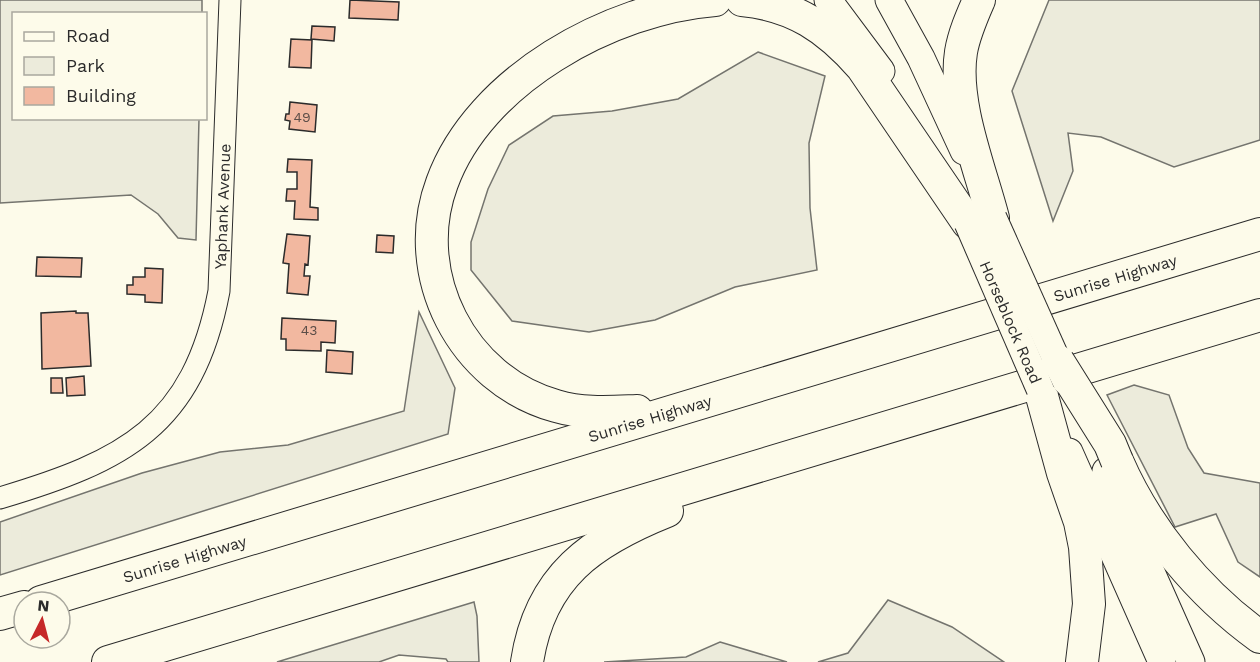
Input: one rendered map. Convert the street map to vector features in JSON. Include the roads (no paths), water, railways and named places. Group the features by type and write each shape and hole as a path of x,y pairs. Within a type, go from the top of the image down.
{"highway":[{"path":"688,407 597,413 576,411 554,406 532,397 506,381 474,354 459,335 449,316 434,271 432,227 442,183 464,139 499,99 522,79 568,47 597,31 650,12 715,0"},
{"path":"742,0 782,8 801,15 835,39 862,67 981,220"},
{"path":"980,0 961,51 960,85 981,220"},
{"path":"1170,262 1260,223"},
{"name":"Sunrise Highway","path":"72,593 1260,234"},
{"path":"108,662 1218,328 1260,318"},
{"path":"1058,361 1110,444 1091,469 1080,522 1088,576 1089,604 1082,662"},
{"path":"1040,389 1091,469 1136,501 1177,558 1221,606 1260,637"},
{"path":"527,662 533,633 551,592 580,558 623,531 791,457"}],"main road":[{"name":"Horseblock Road","path":"828,0 873,60 981,220 1058,361"},
{"name":"Horseblock Road","path":"889,0 921,58 1040,389"},
{"path":"1091,469 1162,662"},
{"path":"1091,469 1191,662"}],"street":[{"name":"Yaphank Avenue","path":"0,498 66,477 114,455 156,423 175,402 200,359 209,335 219,291 230,0"}]}
